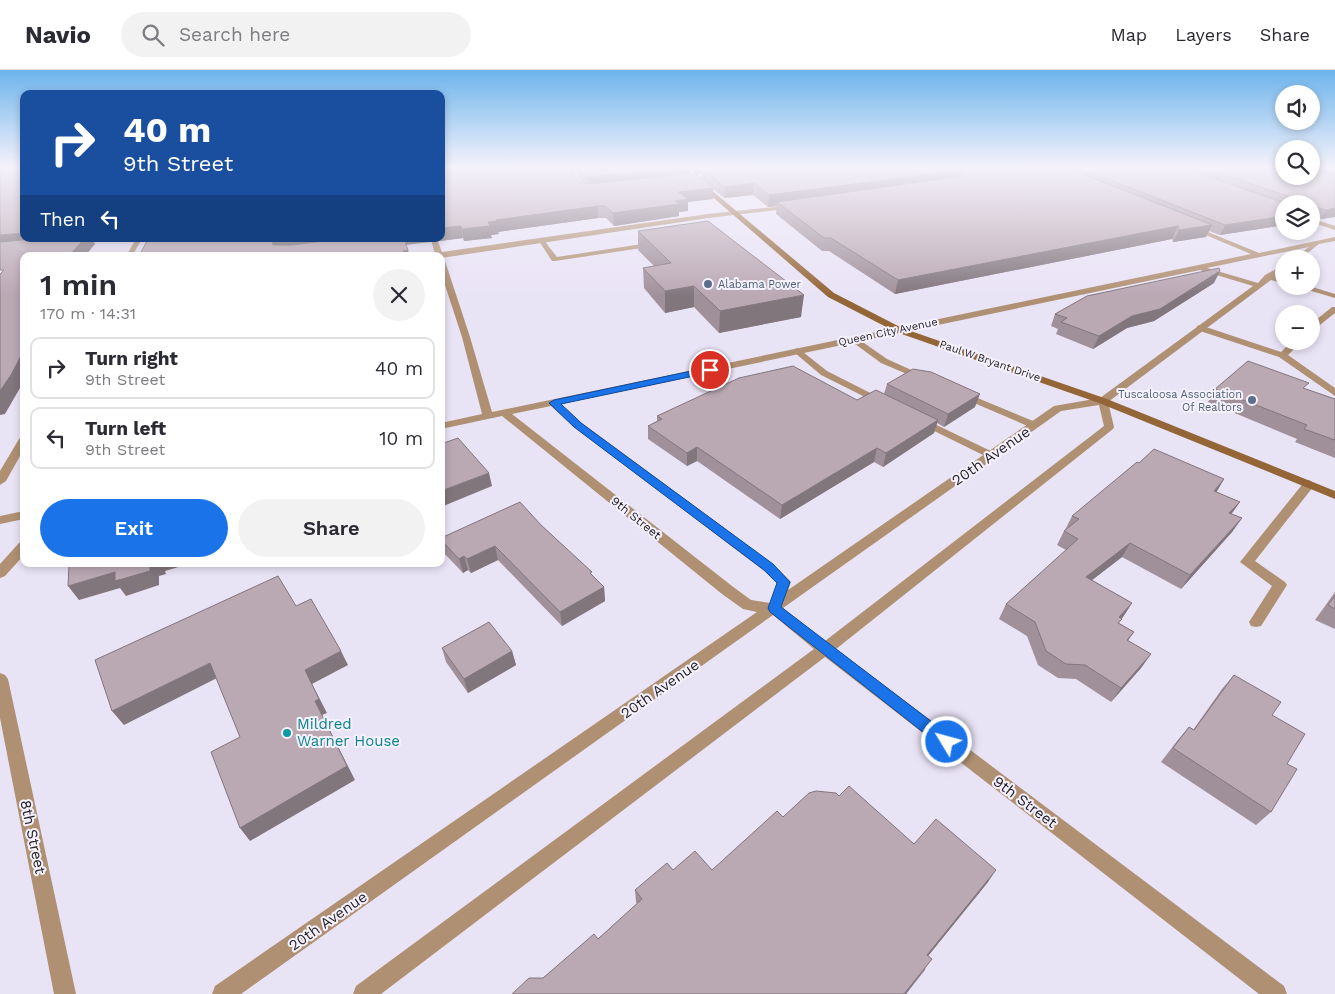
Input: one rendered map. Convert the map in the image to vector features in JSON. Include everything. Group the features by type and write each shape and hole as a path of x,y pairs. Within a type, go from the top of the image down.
{"street":[{"name":"Paul W Bryant Drive","path":"732,210 831,295 899,330 1103,401 1335,495"},
{"path":"445,256 691,218 768,210"},
{"path":"691,218 698,224"},
{"path":"1320,223 1335,228"},
{"path":"1187,226 1256,254"},
{"name":"Queen City Avenue","path":"445,425 1335,239"},
{"path":"541,240 555,259 663,243"},
{"path":"67,243 76,242"},
{"path":"1308,250 1320,242"},
{"path":"1195,267 1257,285"},
{"path":"445,272 466,337 488,416"},
{"name":"20th Avenue","path":"223,994 1058,408 1103,401 1275,273"},
{"path":"1268,278 1275,280"},
{"path":"1320,292 1335,296"},
{"path":"1320,322 1335,309"},
{"path":"1200,328 1282,355 1335,393"},
{"path":"854,339 884,361 930,381"},
{"path":"1282,355 1288,350"},
{"path":"798,351 824,373 892,406"},
{"path":"957,392 1034,425"},
{"path":"364,994 825,649 1106,429 1109,426 1103,401"},
{"path":"554,403 578,425 768,567 784,582 775,608"},
{"name":"9th Street","path":"504,413 727,590 748,605 775,608 825,649 1276,994"},
{"path":"909,415 992,455"},
{"path":"0,481 20,446"},
{"path":"1256,622 1280,585 1247,562 1308,484"},
{"path":"0,520 20,516"},
{"path":"0,572 20,550"},
{"name":"8th Street","path":"0,679 65,994"}],"building":[{"path":"0,210 20,210 20,233 0,235"},
{"path":"445,210 568,210 496,220 488,222 490,226 462,229 461,226 445,228"},
{"path":"610,210 634,210 613,213"},
{"path":"788,210 1174,210 1212,225 1179,230 1178,226 898,280 831,238 824,238"},
{"path":"1187,210 1275,210 1275,217 1225,225"},
{"path":"708,221 804,295 720,311 694,286 665,291 643,268 671,263 638,231"},
{"path":"20,240 20,242 81,242 73,252 20,252 20,358 0,391 0,274 4,270 0,270 0,242"},
{"path":"146,242 273,242 273,245 292,245 316,242 405,242 408,250 403,252 141,252"},
{"path":"1219,268 1220,271 1160,309 1132,316 1099,336 1061,322 1067,318 1055,314 1087,296"},
{"path":"1248,361 1309,383 1303,388 1335,399 1335,440 1304,429 1307,425 1215,389"},
{"path":"793,366 857,400 876,390 938,420 886,453 877,448 782,505 697,447 687,453 648,426 662,419 657,416 739,378"},
{"path":"913,369 931,372 980,394 948,414 887,384"},
{"path":"458,438 489,473 445,490 445,443"},
{"path":"1154,449 1224,479 1214,491 1240,502 1229,513 1242,518 1190,575 1130,543 1086,577 1132,603 1119,617 1122,619 1118,623 1134,632 1127,640 1151,654 1121,688 1085,665 1066,664 1046,651 1035,622 1006,604 1078,539 1064,531 1079,519 1072,516"},
{"path":"520,502 541,525 592,572 590,573 604,587 560,612 495,546 467,559 464,556 459,559 445,544 445,536"},
{"path":"69,567 150,567 150,571 115,581 115,572 68,586"},
{"path":"278,576 296,606 311,599 341,651 305,670 319,699 315,701 347,766 240,828 211,752 240,737 210,663 112,711 95,660"},
{"path":"1335,596 1335,609 1328,605"},
{"path":"489,622 512,651 464,679 442,648"},
{"path":"1234,675 1281,702 1272,715 1305,734 1287,764 1297,769 1271,812 1173,748 1189,727 1194,730"},
{"path":"849,786 914,844 936,819 996,870 927,955 932,959 904,994 512,994 529,978 543,978 594,934 598,939 642,899 635,890 667,863 673,870 695,851 712,870 777,811 783,817 809,793 816,791 836,793 839,796"}],"place":[{"name":"Alabama Power","path":"708,284"},
{"name":"Tuscaloosa Association Of Realtors","path":"1252,400"},
{"name":"Mildred Warner House","path":"287,733"}],"route":[{"path":"710,370 554,403 578,425 768,567 784,582 775,608 825,649 947,742"}]}
